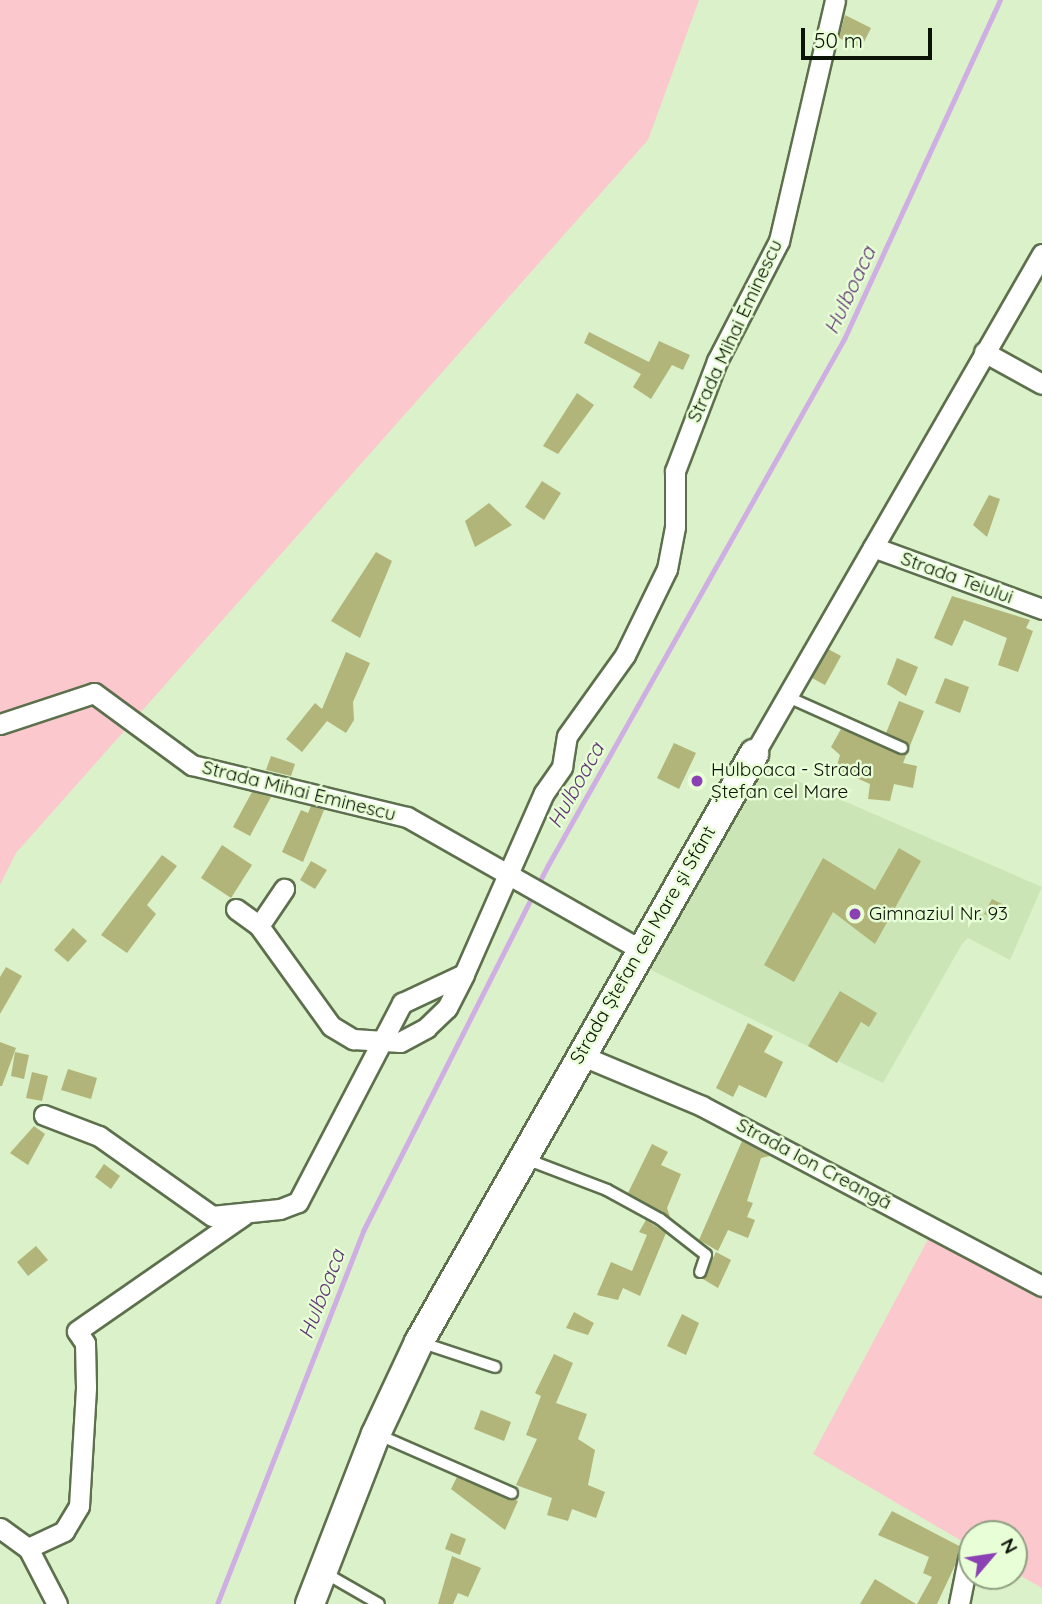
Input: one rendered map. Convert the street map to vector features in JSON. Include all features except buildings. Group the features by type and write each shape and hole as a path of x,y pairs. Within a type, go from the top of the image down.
{"street":[{"name":"Strada Mihai Eminescu","path":"379,1044 426,1028 447,1008 518,880 544,793 562,767 567,736 625,655 667,569 675,471 717,361 779,241 835,0"},
{"name":"Strada Ștefan cel Mare și Sfânt","path":"310,1604 376,1434 419,1342 639,949 788,697 1042,254"},
{"path":"984,352 1042,384"},
{"name":"Strada Teiului","path":"873,547 1042,609"},
{"name":"Strada Mihai Eminescu","path":"0,724 88,691 131,715 192,765 407,817 556,899 639,949"},
{"path":"258,926 284,888"},
{"path":"236,909 258,926 331,1026 379,1044"},
{"path":"44,1115 99,1136 212,1216 244,1215 298,1202 402,1003 464,974"},
{"name":"Strada Ion Creangă","path":"580,1055 702,1105 1042,1286"},
{"path":"28,1548 64,1531 79,1506 86,1343 77,1331 244,1215"},
{"path":"0,1528 28,1548 57,1604"}],"lane":[{"path":"788,697 902,748"},
{"path":"522,1158 607,1190 660,1219 706,1255 700,1272"},
{"path":"419,1342 495,1367"},
{"path":"376,1434 512,1493"},
{"path":"322,1572 379,1604"}],"shaded area":[{"path":"0,0 699,0 648,140 16,853 0,885"},
{"name":"Gimnaziul Nr. 93","path":"763,766 1042,887 1010,960 968,938 962,944 883,1083 649,969"},
{"path":"931,1234 1042,1297 1042,1588 1028,1580 1028,1520 958,1520 958,1539 813,1454"}],"waterway":[{"name":"Hulboaca","path":"217,1604 363,1231 548,865 844,339 1000,0"}],"place":[{"name":"Hulboaca - Strada Ștefan cel Mare","path":"697,781"},
{"name":"Gimnaziul Nr. 93","path":"855,914"}]}
